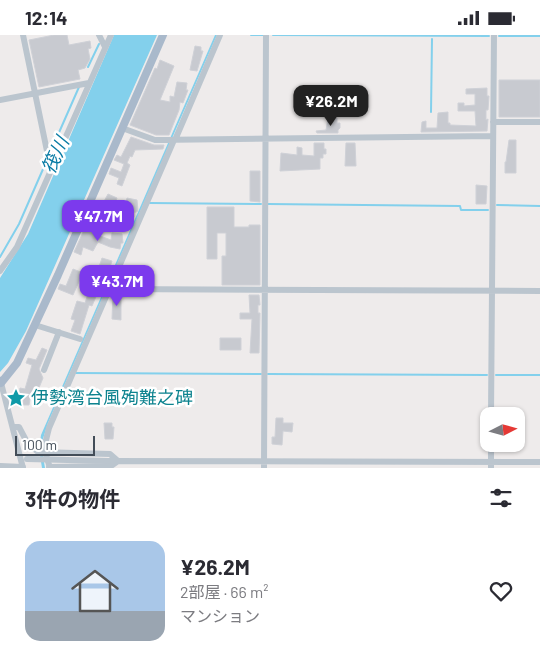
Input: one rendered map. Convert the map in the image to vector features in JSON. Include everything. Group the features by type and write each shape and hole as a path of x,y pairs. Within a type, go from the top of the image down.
{"main road":[{"path":"0,382 17,363 35,325 163,35"}],"street":[{"path":"24,35 48,155 54,163"},
{"path":"99,35 105,47"},
{"path":"0,271 17,247 110,35"},
{"path":"118,461 111,466 49,468 42,453 49,428 106,289 220,35"},
{"path":"264,465 266,35"},
{"path":"491,407 494,35"},
{"path":"0,100 89,83"},
{"path":"493,122 540,122"},
{"path":"122,128 155,141 493,137"},
{"path":"83,218 112,227"},
{"path":"106,289 540,291"},
{"path":"35,325 80,339"},
{"path":"44,370 59,332"},
{"path":"0,382 24,463"},
{"path":"13,427 19,427 28,444 42,453 110,454 118,461"},
{"path":"0,467 24,463 108,461 264,465 491,465 540,462"}],"water":[{"path":"114,35 157,35 26,331 8,363 0,372 0,278 28,234"},
{"path":"215,35 217,35 48,423 41,445 45,468 42,468 39,449 41,435"}],"building":[{"path":"54,35 67,35 69,45 90,41 91,48 88,49 90,59 85,68 78,70 80,79 39,87 29,40"},
{"path":"195,46 201,47 201,51 203,51 197,71 190,70"},
{"path":"160,60 174,66 160,100 170,102 170,96 174,97 177,82 187,83 186,90 188,90 183,103 180,102 179,110 169,135 156,135 130,125"},
{"path":"499,80 540,80 540,117 499,117"},
{"path":"487,88 487,96 489,96 488,110 486,110 486,120 488,119 487,131 421,132 422,122 426,121 426,128 437,128 438,113 448,112 448,123 450,125 476,126 475,111 458,111 458,103 464,103 464,106 475,105 475,94 466,94 466,89"},
{"path":"328,118 337,118 337,123 340,123 338,133 317,133 316,131 326,130"},
{"path":"131,137 154,145 164,145 163,149 135,150 127,163 130,165 122,186 117,184 119,178 109,174 111,168 121,172 124,164 114,160 117,155 121,157"},
{"path":"509,140 516,140 516,173 505,173"},
{"path":"314,143 324,143 324,149 326,149 326,154 323,154 323,158 320,158 320,169 280,171 281,153 297,155 297,147 302,148 302,155 314,156"},
{"path":"346,143 355,143 356,166 345,166"},
{"path":"250,171 260,171 260,202 250,201"},
{"path":"476,185 487,186 486,204 476,204"},
{"path":"108,194 117,198 114,206 124,210 127,198 137,200 138,211 134,213 134,217 125,218 125,216 112,212 107,220 100,218 103,211 101,211 102,205"},
{"path":"207,207 234,207 234,227 260,225 260,285 222,285 222,256 226,256 226,233 217,233 217,259 207,259"},
{"path":"84,230 111,240 112,233 122,234 123,243 121,243 120,249 98,242 93,251 83,247 81,255 74,252"},
{"path":"102,258 112,261 107,275 105,274 103,279 100,278 99,283 95,286 98,292 92,306 89,305 80,334 71,331 75,320 71,319 77,301 85,303 89,291 86,290 90,281 81,277 73,295 58,289 60,284 66,286 73,269 96,276"},
{"path":"129,273 137,273 137,284 117,284 119,279 129,279"},
{"path":"113,294 121,294 121,320 112,319"},
{"path":"249,295 259,295 259,353 250,353 252,319 240,319 240,313 250,313"},
{"path":"220,338 241,338 241,350 220,350"},
{"path":"42,348 47,350 39,369 43,378 34,400 30,399 29,405 23,405 23,399 20,400 20,388 25,389 32,365 26,363 28,358 36,360"},
{"path":"276,418 283,418 283,423 293,423 292,432 283,431 282,445 272,444 272,437 275,437"},
{"path":"104,423 112,423 112,427 114,427 113,439 105,439"}],"waterway":[{"path":"251,35 263,35"},
{"path":"273,35 489,36"},
{"path":"499,36 540,36"},
{"path":"431,112 432,39"},
{"path":"88,67 99,44"},
{"name":"筏川","path":"50,153 79,87"},
{"name":"筏川","path":"0,257 19,224 47,160"},
{"path":"150,203 261,204"},
{"path":"268,204 460,206 461,210 488,210"},
{"path":"497,205 540,206"},
{"path":"76,373 261,374"},
{"path":"268,374 487,375"},
{"path":"496,375 540,375"}],"place":[{"name":"伊勢湾台風殉難之碑","path":"16,398"}]}
